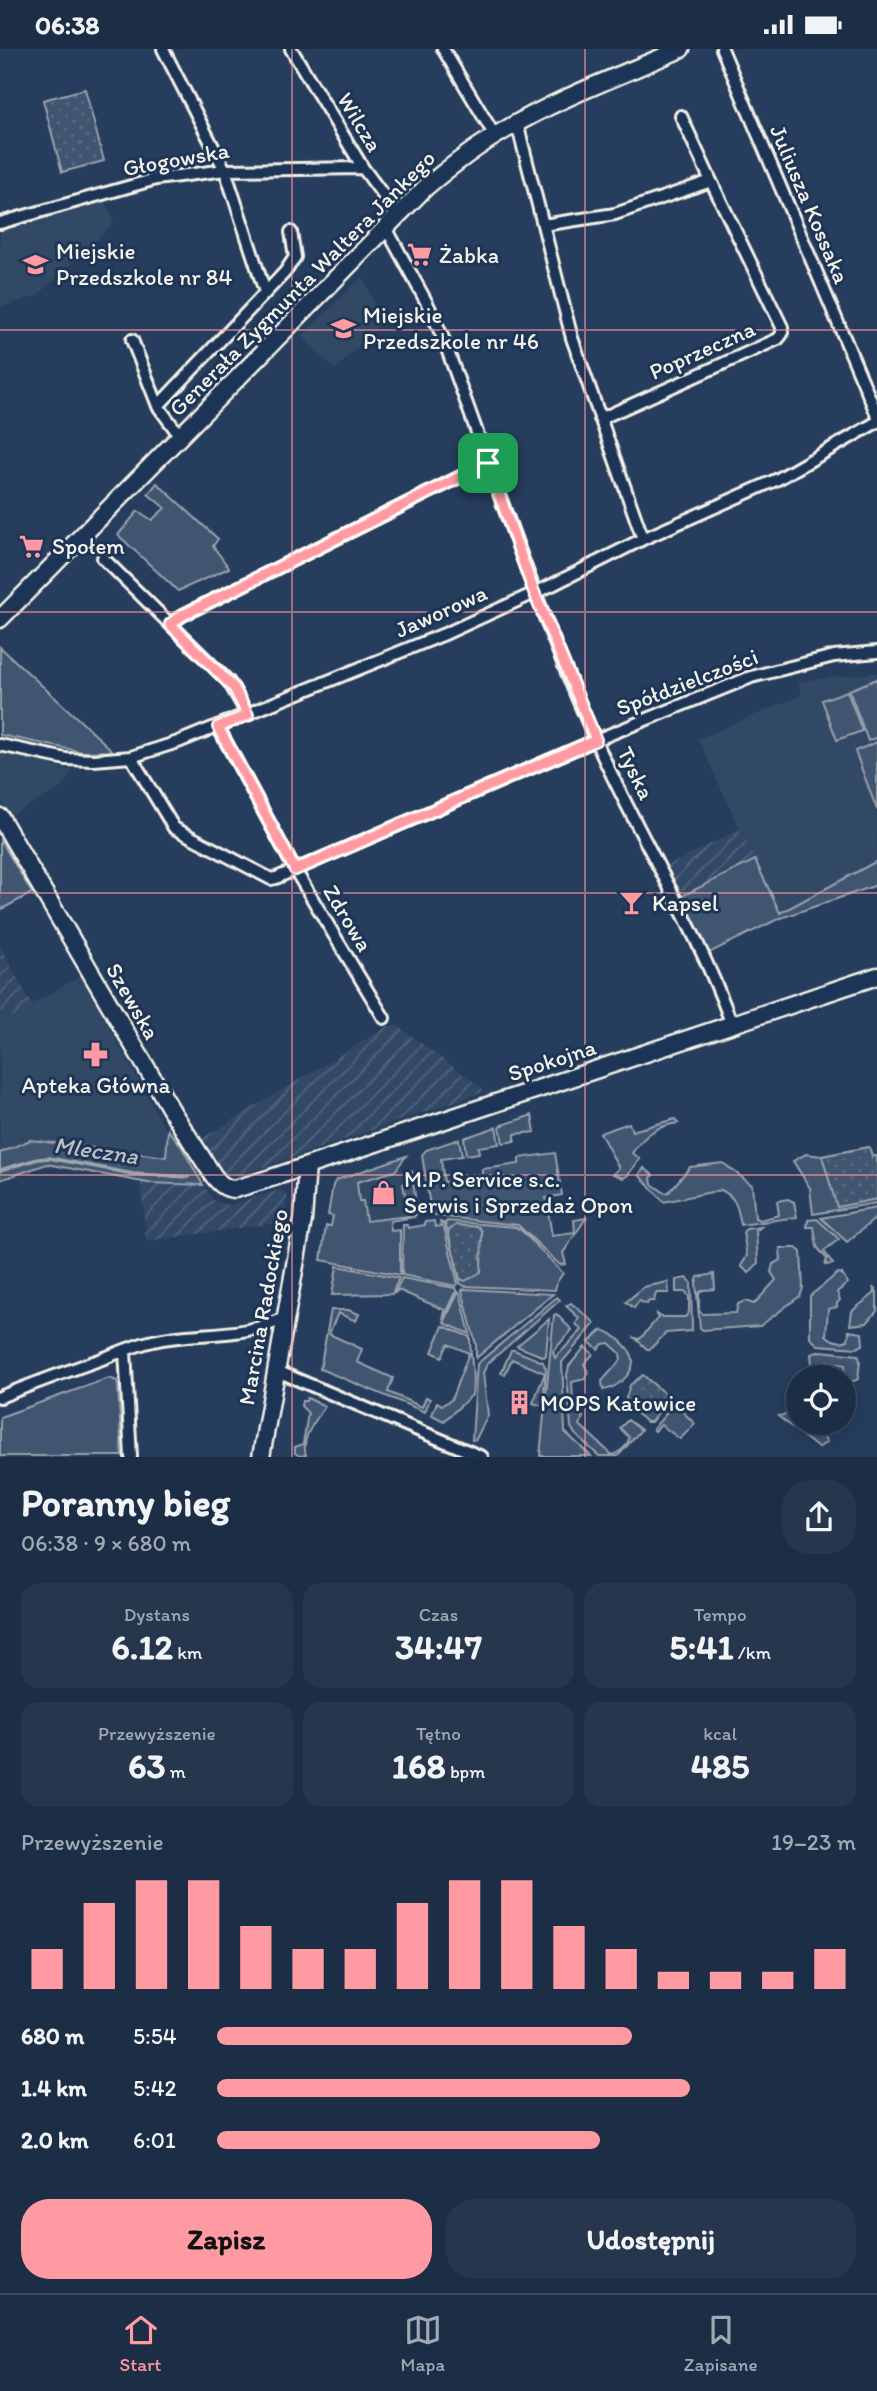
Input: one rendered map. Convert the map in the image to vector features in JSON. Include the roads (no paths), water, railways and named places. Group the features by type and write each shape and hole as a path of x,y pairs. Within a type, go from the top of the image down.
{"street":[{"path":"163,49 225,170 265,292"},
{"name":"Wilcza","path":"291,49 363,167 391,220"},
{"path":"443,49 495,136"},
{"name":"Generała Zygmunta Waltera Jankego","path":"0,619 391,220 444,172 517,123 556,103 681,49"},
{"name":"Juliusza Kossaka","path":"722,49 877,415"},
{"name":"Poprzeczna","path":"600,419 778,339 782,334 782,327 681,116"},
{"path":"517,123 572,338 643,539"},
{"name":"Głogowska","path":"0,223 156,179 225,170 363,167"},
{"path":"543,225 615,214 711,181"},
{"name":"Tyska","path":"391,220 399,247 438,324 534,592 596,740 697,938 732,1025"},
{"name":"Generała Zygmunta Waltera Jankego","path":"158,406 285,272 295,257 291,232"},
{"name":"Generała Zygmunta Waltera Jankego","path":"132,340 158,406 180,436"},
{"name":"Jaworowa","path":"0,745 66,759 131,757 218,727 447,633 643,539 778,479 877,422"},
{"path":"170,624 183,615 488,463"},
{"path":"103,558 234,688 248,715"},
{"name":"Spółdzielczości","path":"131,757 174,828 271,879 751,677 834,656 877,652"},
{"name":"Zdrowa","path":"218,727 295,870 384,1018"},
{"name":"Szewska","path":"0,817 173,1113 219,1182 229,1189 242,1187"},
{"name":"Spokojna","path":"242,1187 877,976"},
{"name":"Marcina Radockiego","path":"261,1457 303,1220 307,1166"},
{"path":"0,1397 53,1375 158,1340 230,1332 286,1317"},
{"path":"125,1351 131,1457"},
{"path":"277,1371 482,1457"}],"waterway":[{"name":"Mleczna","path":"0,1170 49,1158 133,1174 188,1177"}],"place":[{"name":"Żabka","path":"419,255"},
{"name":"Miejskie Przedszkole nr 84","path":"36,264"},
{"name":"Miejskie Przedszkole nr 46","path":"343,328"},
{"name":"Społem","path":"32,546"},
{"name":"Kapsel","path":"632,903"},
{"name":"Apteka Główna","path":"96,1055"},
{"name":"M.P. Service s.c. Serwis i Sprzedaż Opon","path":"384,1192"},
{"name":"MOPS Katowice","path":"520,1403"}]}
